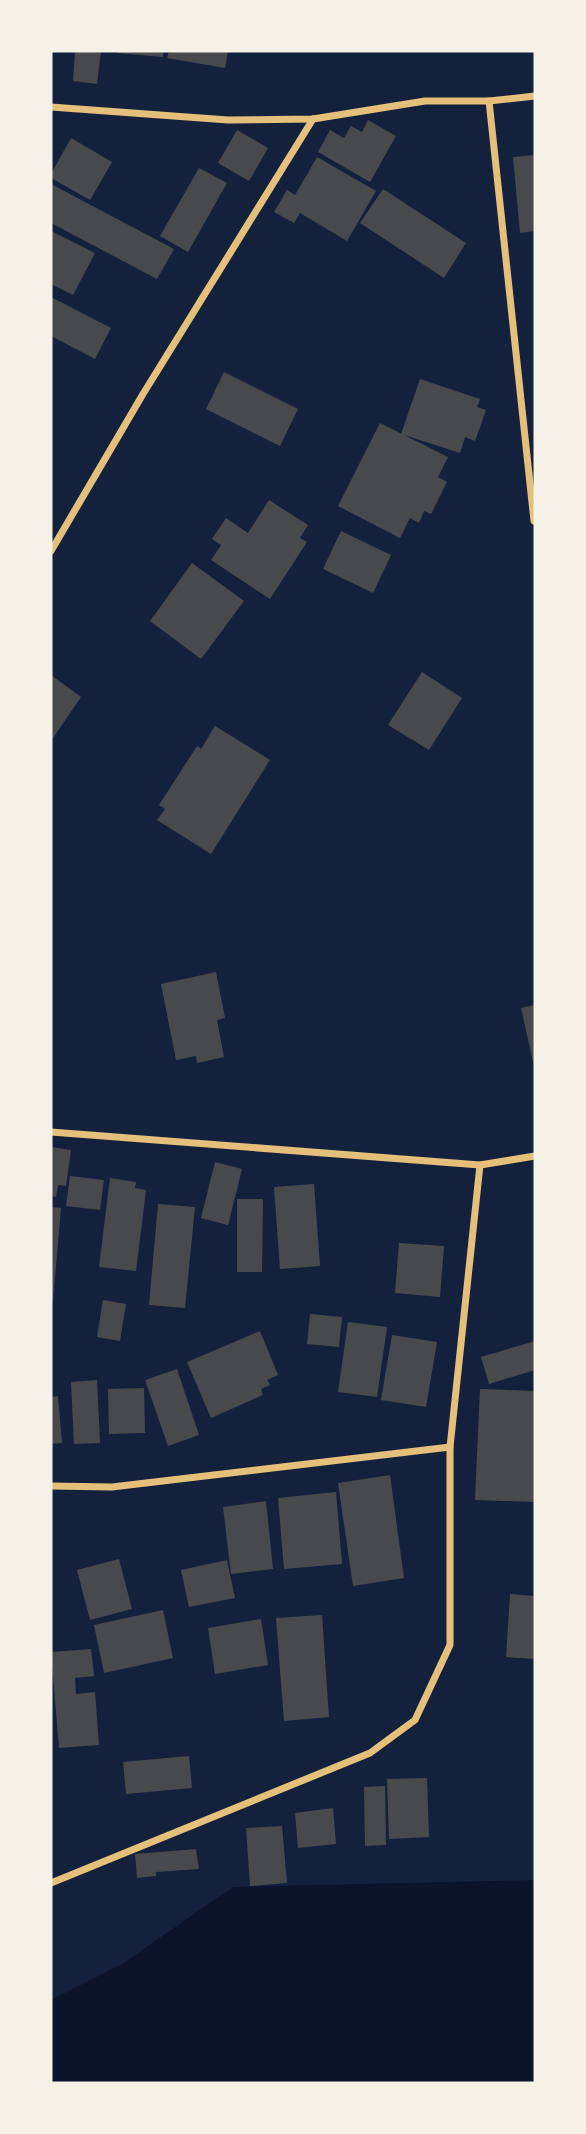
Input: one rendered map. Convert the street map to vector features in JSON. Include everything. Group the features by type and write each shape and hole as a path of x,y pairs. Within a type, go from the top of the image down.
{"street":[{"path":"51,107 228,120 313,119 425,101 535,96"},
{"path":"489,100 534,521"},
{"path":"51,551 143,394 313,119"},
{"path":"51,1132 480,1165 535,1156"},
{"path":"51,1883 370,1753 415,1720 450,1646 450,1447 480,1165"},
{"path":"51,1486 112,1487 450,1447"}],"water":[{"path":"535,1880 535,2083 51,2083 51,2000 122,1964 233,1887"}],"building":[{"path":"75,51 101,51 97,84 73,81"},
{"path":"163,51 163,57 117,53"},
{"path":"169,51 228,51 225,68 167,58"},
{"path":"368,120 396,136 370,182 318,152 330,130 344,138 351,126 362,132"},
{"path":"237,130 268,148 249,181 218,163"},
{"path":"71,138 112,162 90,200 51,178"},
{"path":"535,155 535,231 520,233 513,157"},
{"path":"317,157 376,191 347,241 300,213 294,223 274,212 287,190 295,195"},
{"path":"199,168 227,183 188,252 160,236"},
{"path":"51,184 174,249 157,279 51,223"},
{"path":"383,189 466,243 444,278 360,223"},
{"path":"51,231 95,253 73,295 51,284"},
{"path":"51,297 111,328 95,359 51,336"},
{"path":"224,372 298,409 280,446 206,409"},
{"path":"420,379 480,399 477,407 486,410 475,441 465,437 460,453 401,434"},
{"path":"380,423 448,457 438,477 447,482 431,514 424,511 419,523 410,518 400,538 338,506"},
{"path":"269,500 308,525 300,538 307,542 270,599 211,560 221,545 212,539 226,518 248,533"},
{"path":"341,531 391,555 373,593 323,569"},
{"path":"192,563 244,601 201,659 150,621"},
{"path":"422,672 462,698 429,750 388,725"},
{"path":"51,675 81,697 51,741"},
{"path":"215,726 270,760 211,854 157,820 165,809 159,805 197,746 201,749"},
{"path":"216,972 225,1018 217,1020 224,1057 197,1063 196,1056 176,1060 161,984"},
{"path":"535,1005 535,1066 534,1066 521,1008"},
{"path":"51,1147 71,1150 66,1186 58,1185 56,1197 51,1196"},
{"path":"215,1162 242,1169 228,1225 201,1218"},
{"path":"70,1176 104,1180 100,1210 66,1206"},
{"path":"110,1178 136,1182 135,1188 146,1190 136,1271 99,1267"},
{"path":"314,1184 320,1266 280,1269 274,1187"},
{"path":"237,1199 263,1199 262,1272 237,1272"},
{"path":"158,1204 195,1207 185,1308 149,1305"},
{"path":"51,1207 61,1208 53,1301 51,1301"},
{"path":"399,1243 444,1246 440,1297 395,1293"},
{"path":"103,1300 126,1304 120,1341 97,1337"},
{"path":"310,1314 342,1317 339,1347 307,1344"},
{"path":"348,1322 387,1327 377,1397 338,1392"},
{"path":"260,1331 278,1375 267,1380 270,1385 261,1389 263,1395 211,1418 187,1362"},
{"path":"392,1335 437,1342 426,1407 381,1400"},
{"path":"535,1341 535,1370 489,1384 481,1357"},
{"path":"177,1369 199,1435 168,1446 145,1380"},
{"path":"97,1380 100,1443 74,1444 71,1382"},
{"path":"144,1388 145,1433 109,1434 108,1389"},
{"path":"480,1389 535,1391 535,1502 475,1500"},
{"path":"58,1396 62,1443 51,1444 51,1397"},
{"path":"390,1475 404,1578 353,1586 338,1483"},
{"path":"336,1492 342,1564 284,1569 278,1498"},
{"path":"266,1501 273,1569 231,1574 223,1507"},
{"path":"119,1559 132,1609 90,1620 77,1570"},
{"path":"227,1560 235,1598 189,1607 181,1570"},
{"path":"510,1594 535,1596 535,1659 506,1657"},
{"path":"163,1610 173,1658 104,1673 94,1625"},
{"path":"322,1615 329,1717 284,1721 276,1618"},
{"path":"261,1619 268,1665 215,1674 208,1628"},
{"path":"91,1649 94,1676 75,1678 76,1694 95,1692 99,1745 59,1748 51,1652"},
{"path":"189,1756 192,1788 126,1794 123,1762"},
{"path":"427,1778 429,1837 389,1839 387,1779"},
{"path":"385,1786 386,1845 365,1846 364,1787"},
{"path":"333,1808 336,1844 298,1848 295,1813"},
{"path":"282,1826 287,1883 250,1886 246,1828"},
{"path":"196,1849 199,1869 156,1872 156,1876 137,1878 135,1854"}]}
